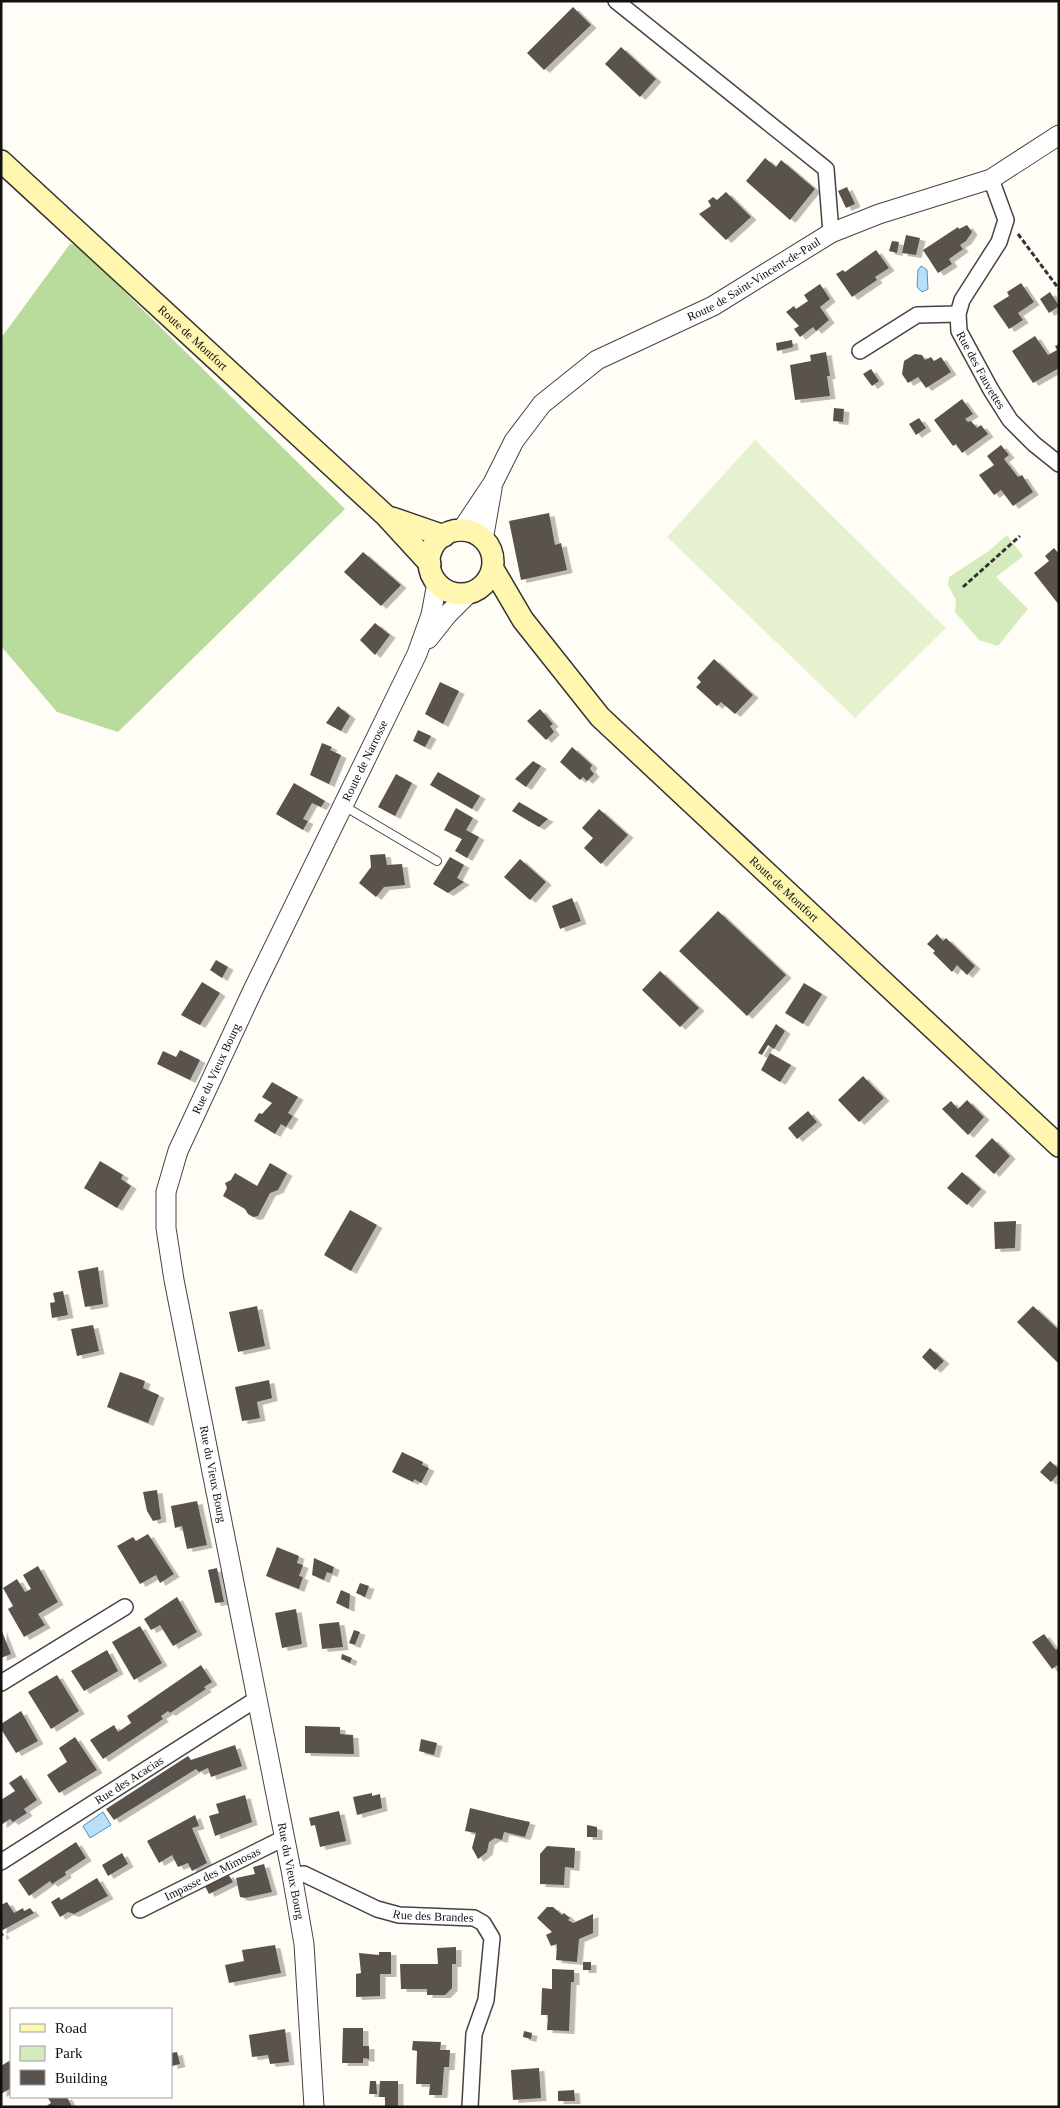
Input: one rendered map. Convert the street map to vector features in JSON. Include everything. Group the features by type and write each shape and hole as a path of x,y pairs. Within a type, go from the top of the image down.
{"main road":[{"name":"Route de Montfort","path":"1,161 385,515 434,574"},
{"name":"Route de Montfort","path":"385,515 424,531 452,533"},
{"path":"452,533 477,535 483,540 492,553 493,569 486,583 470,593 451,592 434,574 433,548 452,533"},
{"name":"Route de Montfort","path":"493,569 523,620 600,717 1059,1146"},
{"name":"Route de Montfort","path":"470,593 494,600 523,620"}],"street":[{"path":"616,1 826,169 831,233"},
{"name":"Route de Saint-Vincent-de-Paul","path":"452,533 493,483 514,440 542,404 598,360 713,306 831,233 879,214 991,179 1059,135"},
{"path":"991,179 1006,220"},
{"name":"Rue des Fauvettes","path":"1006,220 999,242 962,300 958,314 959,331 1010,420 1034,444 1059,464"},
{"path":"860,351 917,315 958,314"},
{"name":"Route de Saint-Vincent-de-Paul","path":"483,540 493,483"},
{"name":"Route de Narrosse","path":"312,869 417,654 431,615 434,574"},
{"name":"Route de Narrosse","path":"417,654 447,615 470,593"},
{"name":"Rue du Vieux Bourg","path":"312,869 178,1151 166,1192 166,1228 174,1280 258,1698 304,1944 314,2107"},
{"path":"1,1683 125,1607"},
{"name":"Rue des Acacias","path":"1,1862 258,1698"},
{"name":"Impasse des Mimosas","path":"140,1910 284,1838"},
{"name":"Rue des Brandes","path":"292,1875 304,1874 377,1909 392,1913 474,1918 484,1924 492,1938 486,2000 474,2034 470,2107"}],"lane":[{"path":"344,806 437,861"}],"path":[{"path":"1006,220 1059,289"},
{"path":"963,587 1020,536"}],"green space":[{"path":"70,244 77,245 345,509 118,732 57,712 1,646 1,338"},
{"path":"755,440 946,628 855,718 667,537"},
{"path":"1007,535 1023,556 996,577 1028,609 998,646 979,640 955,612 956,600 948,585 949,577 989,551"}],"water":[{"path":"921,266 927,270 928,289 922,292 917,287 918,270"},
{"path":"103,1812 111,1825 90,1838 83,1826"}],"building":[{"path":"573,7 591,25 544,70 527,53"},
{"path":"621,47 656,79 640,97 605,64"},
{"path":"765,158 776,167 781,160 815,189 790,220 746,181"},
{"path":"847,187 855,204 846,208 838,191"},
{"path":"726,192 751,217 726,240 699,214 711,206 708,201 713,197 717,200"},
{"path":"967,225 972,232 966,241 960,245 963,249 949,259 952,264 938,273 923,250 958,227 959,229"},
{"path":"906,235 920,238 916,255 902,253"},
{"path":"892,241 899,242 897,253 889,251"},
{"path":"876,250 889,268 875,277 877,280 852,297 836,274 843,270 845,272"},
{"path":"1021,283 1034,302 1018,313 1023,320 1009,329 993,306 1009,296 1007,292"},
{"path":"820,284 830,299 820,307 829,320 816,331 813,327 800,337 794,329 799,326 786,312 794,306 796,309 808,301 804,295"},
{"path":"1050,292 1059,306 1049,313 1040,299"},
{"path":"1035,336 1048,355 1057,350 1055,346 1059,344 1059,368 1033,383 1012,351"},
{"path":"792,340 793,347 777,351 776,343"},
{"path":"826,352 830,376 827,376 830,396 795,400 790,365 811,361 810,355"},
{"path":"915,354 922,355 925,360 931,357 934,361 941,357 951,372 926,388 918,377 908,383 902,374 904,361"},
{"path":"871,369 879,381 872,386 863,374"},
{"path":"962,399 973,414 965,419 968,422 971,421 977,428 981,425 988,434 962,453 956,444 953,446 934,420"},
{"path":"834,408 844,409 843,422 833,421"},
{"path":"919,418 926,428 916,435 909,424"},
{"path":"1001,445 1009,455 1004,459 1018,477 1022,475 1033,492 1013,506 1001,490 994,495 979,475 994,465 987,456"},
{"path":"549,513 555,545 561,543 567,570 521,580 509,521"},
{"path":"1054,548 1059,554 1059,605 1034,573 1049,561 1045,556"},
{"path":"363,552 401,585 381,606 344,572"},
{"path":"375,623 390,635 375,655 360,640"},
{"path":"714,659 753,695 735,714 721,702 717,706 696,687 701,682 697,678"},
{"path":"440,682 459,691 443,724 425,714"},
{"path":"338,706 350,716 341,731 326,723"},
{"path":"540,709 553,724 550,726 554,732 546,740 527,721"},
{"path":"418,730 431,736 425,747 413,741"},
{"path":"322,743 332,747 330,750 341,755 329,784 310,775"},
{"path":"572,747 592,765 590,769 594,774 587,781 583,777 580,780 560,762"},
{"path":"533,761 541,766 526,787 515,779"},
{"path":"438,772 480,796 472,809 430,785"},
{"path":"396,774 412,783 395,816 378,807"},
{"path":"294,783 325,801 321,807 312,803 303,819 308,821 303,830 276,814"},
{"path":"519,802 548,819 539,827 527,820 512,811"},
{"path":"456,808 473,818 466,830 479,837 467,858 455,851 462,839 444,830"},
{"path":"599,809 628,835 601,864 584,848 593,838 582,828"},
{"path":"385,854 387,865 402,864 405,885 384,887 376,897 359,883 371,867 370,855"},
{"path":"450,857 464,865 457,878 464,882 448,893 433,884"},
{"path":"520,859 546,882 530,900 504,877"},
{"path":"572,898 581,921 560,929 552,906"},
{"path":"718,911 786,975 747,1016 679,951"},
{"path":"937,934 943,941 946,938 975,966 967,975 957,965 952,972 933,953 935,951 927,944"},
{"path":"216,960 228,967 222,978 210,970"},
{"path":"660,971 699,1008 680,1027 642,990"},
{"path":"202,982 220,993 200,1025 181,1015"},
{"path":"804,983 822,994 803,1024 785,1013"},
{"path":"776,1024 785,1031 774,1049 768,1045 762,1055 758,1053"},
{"path":"180,1050 200,1060 190,1080 157,1064 163,1051 176,1057"},
{"path":"770,1053 791,1065 780,1082 761,1070"},
{"path":"863,1076 884,1098 859,1122 838,1100"},
{"path":"272,1082 298,1097 288,1113 293,1116 286,1127 281,1124 275,1134 254,1121 259,1113 262,1114 272,1103 262,1097"},
{"path":"967,1100 984,1117 968,1135 942,1109 951,1101 958,1109"},
{"path":"808,1111 817,1122 797,1139 788,1128"},
{"path":"992,1138 1010,1156 994,1174 975,1156"},
{"path":"100,1161 123,1175 121,1179 131,1186 117,1208 84,1188"},
{"path":"270,1163 287,1173 278,1190 270,1193 258,1216 253,1217 245,1209 223,1196 227,1188 225,1183 231,1180 235,1173 257,1186"},
{"path":"962,1172 981,1189 967,1205 947,1188"},
{"path":"350,1210 377,1225 351,1271 324,1255"},
{"path":"1016,1221 1015,1248 995,1249 994,1222"},
{"path":"98,1267 103,1304 85,1307 78,1271"},
{"path":"63,1291 68,1315 52,1318 50,1303 55,1302 53,1293"},
{"path":"257,1306 265,1346 238,1352 229,1312"},
{"path":"1033,1306 1059,1330 1059,1364 1017,1322"},
{"path":"93,1325 99,1351 77,1356 71,1329"},
{"path":"930,1348 944,1361 935,1370 922,1357"},
{"path":"120,1372 145,1381 143,1388 159,1395 148,1423 107,1407"},
{"path":"269,1380 272,1398 257,1402 260,1418 242,1421 235,1387"},
{"path":"402,1452 423,1462 422,1465 429,1468 421,1483 414,1479 413,1482 392,1472"},
{"path":"1050,1461 1059,1469 1059,1473 1051,1482 1040,1472"},
{"path":"157,1490 161,1519 153,1521 147,1511 143,1492"},
{"path":"197,1501 207,1545 187,1549 182,1526 175,1528 171,1506"},
{"path":"148,1534 174,1574 160,1583 156,1575 140,1584 117,1546 133,1537 136,1541"},
{"path":"277,1547 299,1556 297,1563 303,1565 299,1576 303,1577 299,1589 266,1576"},
{"path":"314,1558 334,1567 332,1574 327,1572 324,1580 312,1575"},
{"path":"38,1566 58,1602 38,1614 45,1625 24,1637 8,1609 13,1606 3,1588 17,1579 25,1592 31,1589 23,1575"},
{"path":"217,1568 224,1602 215,1603 208,1570"},
{"path":"360,1583 369,1586 365,1597 356,1593"},
{"path":"341,1590 350,1594 349,1609 336,1603"},
{"path":"177,1597 197,1632 173,1646 160,1625 151,1630 144,1619"},
{"path":"296,1609 302,1644 282,1648 275,1613"},
{"path":"339,1622 343,1647 322,1649 319,1624"},
{"path":"140,1626 162,1663 134,1680 112,1642"},
{"path":"1,1629 11,1654 1,1658"},
{"path":"354,1630 360,1632 355,1645 349,1643"},
{"path":"1044,1634 1056,1650 1059,1647 1059,1664 1052,1669 1032,1642"},
{"path":"107,1650 118,1671 84,1691 71,1671"},
{"path":"342,1654 352,1658 350,1663 341,1659"},
{"path":"201,1665 212,1682 204,1687 206,1689 170,1713 168,1711 161,1716 163,1719 103,1759 90,1740 114,1725 118,1732 131,1723 127,1716"},
{"path":"57,1675 79,1711 51,1729 28,1692"},
{"path":"21,1711 38,1741 16,1753 1,1729 1,1724"},
{"path":"305,1726 340,1727 340,1734 353,1735 354,1754 305,1753"},
{"path":"75,1737 97,1770 59,1793 47,1775 67,1762 59,1748"},
{"path":"421,1739 437,1743 434,1755 419,1751"},
{"path":"235,1745 242,1766 211,1777 208,1768 199,1772 196,1769 114,1820 106,1809 188,1756 191,1760"},
{"path":"21,1775 37,1800 24,1809 27,1813 13,1822 10,1819 1,1825 1,1800 15,1791 9,1783"},
{"path":"372,1793 372,1796 380,1794 382,1808 357,1815 353,1797"},
{"path":"245,1795 252,1822 215,1836 209,1816 219,1813 216,1804"},
{"path":"470,1808 530,1822 525,1837 504,1832 502,1840 495,1838 489,1842 487,1852 478,1859 472,1848 476,1833 465,1831"},
{"path":"339,1811 346,1841 320,1847 315,1825 311,1826 309,1818"},
{"path":"195,1815 199,1826 192,1828 207,1863 192,1871 188,1863 178,1867 172,1855 159,1863 147,1841"},
{"path":"587,1825 597,1827 597,1837 587,1837"},
{"path":"76,1842 86,1858 65,1872 66,1875 52,1884 50,1881 29,1896 18,1880"},
{"path":"547,1846 575,1848 574,1868 565,1867 564,1885 540,1884 540,1854"},
{"path":"122,1853 128,1864 108,1876 102,1865"},
{"path":"264,1864 272,1892 245,1898 240,1897 236,1878 255,1874 253,1867"},
{"path":"228,1874 233,1882 209,1894 205,1886"},
{"path":"97,1878 108,1896 74,1914 68,1912 60,1917 51,1902 59,1897 61,1900"},
{"path":"7,1902 14,1913 23,1908 24,1911 30,1908 34,1913 1,1931 1,1905"},
{"path":"547,1907 553,1907 562,1915 564,1913 570,1918 568,1920 573,1923 593,1914 593,1933 579,1939 577,1962 556,1960 557,1944 551,1946 546,1935 552,1932 537,1918"},
{"path":"275,1945 281,1973 229,1983 225,1965 244,1961 242,1950"},
{"path":"456,1947 456,1964 452,1964 452,1988 445,1995 427,1995 427,1989 401,1989 400,1964 438,1964 437,1948"},
{"path":"379,1952 391,1952 391,1974 380,1974 380,1996 356,1997 356,1974 361,1973 359,1953 379,1955"},
{"path":"583,1962 591,1962 591,1970 583,1970"},
{"path":"552,1969 574,1970 574,1982 571,1982 569,2031 547,2030 548,2015 541,2015 542,1988 552,1989"},
{"path":"343,2028 363,2028 363,2046 369,2046 369,2059 363,2058 363,2063 342,2063"},
{"path":"285,2029 289,2062 270,2064 268,2055 252,2057 249,2035"},
{"path":"524,2031 532,2033 531,2039 523,2037"},
{"path":"413,2041 441,2042 440,2050 450,2050 449,2067 444,2067 442,2095 429,2095 430,2084 416,2084 417,2051 412,2050"},
{"path":"177,2052 180,2064 172,2066 172,2053"},
{"path":"9,2061 10,2089 1,2094 1,2066"},
{"path":"539,2068 541,2098 513,2100 511,2070"},
{"path":"370,2081 376,2081 377,2094 369,2094"},
{"path":"380,2081 398,2081 398,2107 385,2107 385,2097 379,2097"},
{"path":"574,2090 575,2101 558,2101 558,2091"},
{"path":"48,2098 68,2098 72,2107 45,2107 51,2103"}]}
